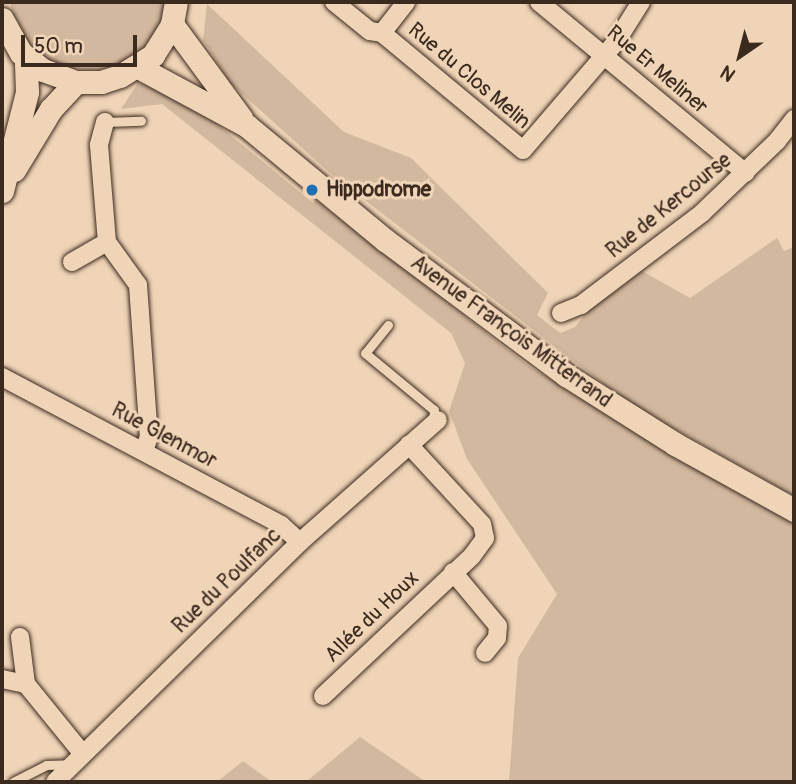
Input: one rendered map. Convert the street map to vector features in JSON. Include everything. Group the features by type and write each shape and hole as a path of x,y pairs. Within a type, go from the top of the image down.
{"main road":[{"path":"4,29 26,58 58,77 76,82 101,82 138,67 158,48 174,13"},
{"name":"Avenue François Mitterrand","path":"174,13 247,126"},
{"path":"2,191 27,92 26,58"},
{"name":"Avenue François Mitterrand","path":"138,67 247,126 385,240 566,375 675,444 794,510"},
{"path":"2,191 51,109 76,82"}],"street":[{"name":"Rue du Clos Melin","path":"334,2 370,31 382,33 523,150 602,58 641,2"},
{"path":"382,33 406,2"},
{"name":"Rue Er Meliner","path":"539,2 602,58 746,173"},
{"name":"Rue de Kercourse","path":"561,313 592,297 746,173 794,119"},
{"path":"105,122 99,145 107,242 138,285 149,437 144,450"},
{"path":"72,262 107,242"},
{"name":"Rue Glenmor","path":"2,377 281,525 300,542"},
{"name":"Rue du Poulfanc","path":"55,782 300,542 435,422"},
{"name":"Allée du Houx","path":"323,696 480,547 485,538 482,524 409,445"},
{"path":"453,572 498,626 497,638 485,653"},
{"path":"20,637 26,684 77,758"},
{"path":"2,679 26,684"}],"lane":[{"path":"105,122 141,121"},
{"path":"388,325 365,353 434,410 435,422"},
{"path":"13,782 46,765 77,758"}],"shaded area":[{"path":"10,2 167,2 158,29 143,49 122,63 98,70 73,69 49,60 28,42 14,19"},
{"path":"207,4 344,132 411,158 548,293 537,315 560,333 575,327 626,262 690,298 777,238 784,251 794,247 794,496 627,402 331,174 230,83 203,40"},
{"path":"138,83 178,92 313,203 316,200 530,367 794,521 794,782 509,782 518,658 557,594 467,459 449,411 465,363 451,333 162,104 121,109"},
{"path":"360,737 426,782 306,782"},
{"path":"243,761 272,782 217,782"}],"place":[{"name":"Hippodrome","path":"312,190"}]}
